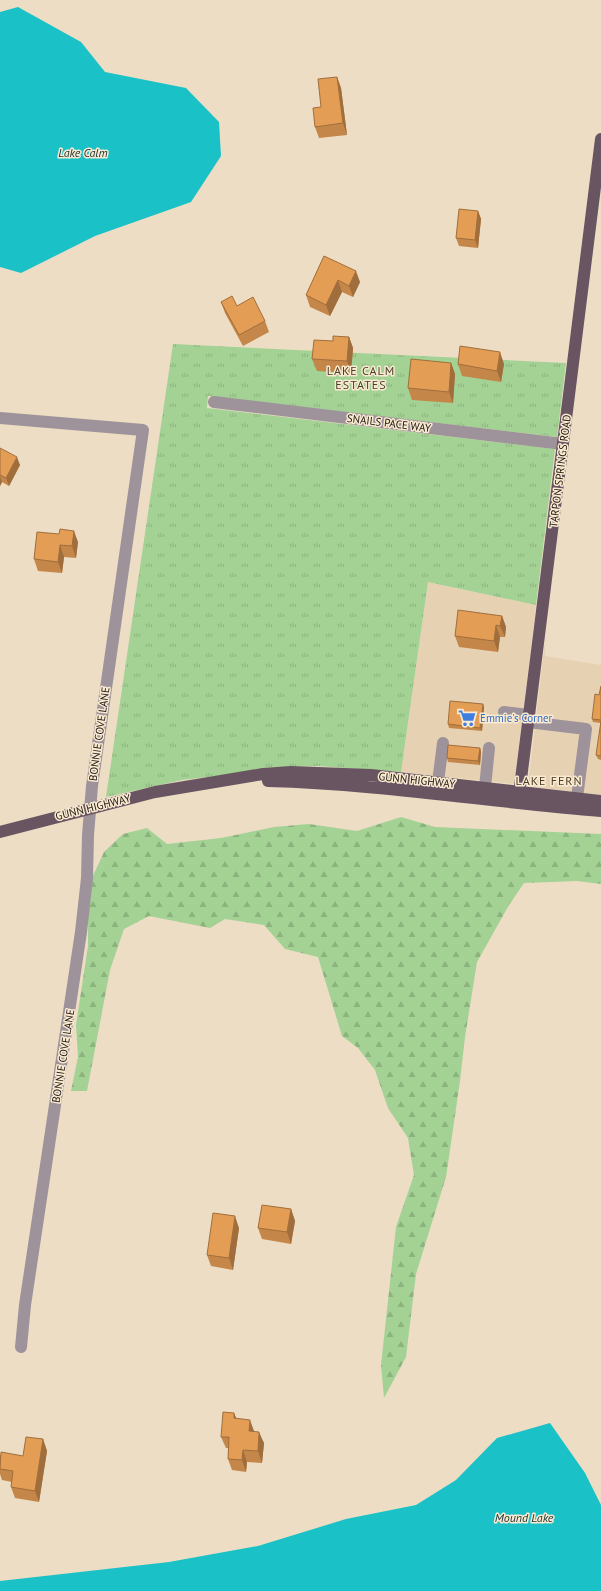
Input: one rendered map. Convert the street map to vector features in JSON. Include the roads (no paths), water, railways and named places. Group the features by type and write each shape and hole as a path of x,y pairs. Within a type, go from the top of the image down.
{"main road":[{"name":"TARPON SPRINGS ROAD","path":"519,797 601,139"},
{"name":"GUNN HIGHWAY","path":"0,832 89,808 183,786 234,780 264,774 317,772 371,775 485,787 519,797 601,811"},
{"name":"GUNN HIGHWAY","path":"234,780 305,782 519,797 577,798 601,801"}],"street":[{"name":"SNAILS PACE WAY","path":"214,402 563,444"},
{"name":"BONNIE COVE LANE","path":"0,418 143,430 89,808 87,878 81,932 27,1297 21,1347"},
{"path":"504,712 529,719 586,729 577,798"},
{"path":"438,782 443,743"},
{"path":"485,787 489,748"}],"water":[{"name":"Lake Calm","path":"18,7 81,42 105,72 186,88 219,122 221,156 191,202 95,236 21,273 0,267 0,12"},
{"name":"Mound Lake","path":"550,1423 585,1473 601,1505 601,1591 0,1591 0,1581 169,1562 258,1546 346,1519 416,1505 456,1480 497,1438"}],"place":[{"name":"Emmie's Corner","path":"467,718"}],"district":[{"name":"LAKE CALM ESTATES","path":"361,377"},
{"name":"LAKE FERN","path":"549,780"}]}
